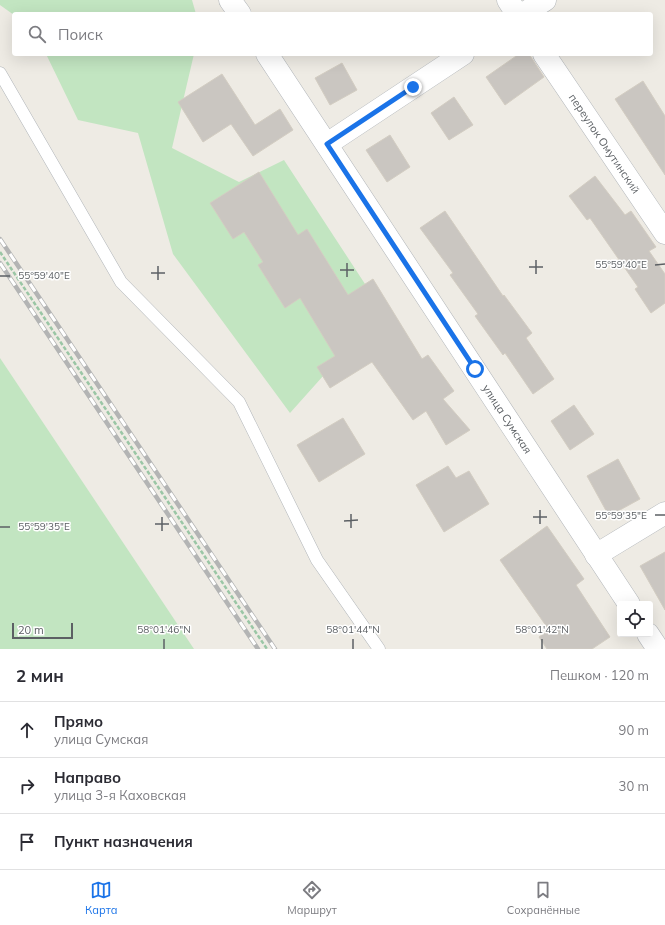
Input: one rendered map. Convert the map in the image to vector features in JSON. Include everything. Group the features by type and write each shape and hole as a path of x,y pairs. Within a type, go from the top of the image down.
{"street":[{"path":"230,0 239,12"},
{"path":"508,0 516,12"},
{"path":"526,12 545,0"},
{"name":"улица Сумская","path":"268,56 627,601"},
{"path":"327,144 460,56"},
{"name":"переулок Омутинский","path":"545,56 665,233"},
{"path":"596,555 665,513"},
{"path":"650,637 658,649"}],"lane":[{"path":"0,73 121,282 239,402 317,560 379,649"}],"path":[{"path":"0,252 266,649"}],"green space":[{"path":"0,0 192,0 195,12 12,12 12,14 0,5"},
{"path":"47,56 194,56 172,148 239,182 284,160 382,310 290,413 173,254 138,133 78,120"},
{"path":"0,358 194,649 0,649"}],"building":[{"path":"516,56 530,56 544,77 505,105 486,77"},
{"path":"342,63 357,90 330,105 315,78"},
{"path":"222,74 255,125 280,109 293,130 253,156 231,124 203,142 178,102"},
{"path":"643,81 665,116 665,175 615,99"},
{"path":"454,97 473,125 449,140 431,113"},
{"path":"390,135 410,167 387,182 366,150"},
{"path":"259,172 298,235 307,229 348,295 373,279 422,359 428,355 454,391 443,399 470,430 446,445 426,411 413,420 372,362 330,388 317,367 335,356 300,298 285,308 258,265 263,262 244,232 233,239 210,203"},
{"path":"595,176 625,215 631,211 656,247 649,251 665,274 665,303 651,313 635,289 638,287 590,218 587,220 569,196"},
{"path":"445,211 503,296 504,295 532,333 526,338 554,379 533,394 505,353 503,355 475,316 478,314 450,275 453,273 420,228"},
{"path":"574,405 594,434 570,450 551,421"},
{"path":"343,418 365,454 319,482 297,445"},
{"path":"618,459 640,499 609,516 587,476"},
{"path":"448,466 456,478 469,471 489,504 444,532 416,485"},
{"path":"547,526 584,579 576,585 610,637 592,649 547,649 539,637 549,630 500,560"},
{"path":"665,552 665,610 640,566"}],"railway":[{"path":"0,239 275,649"},
{"path":"0,263 258,649"}],"route":[{"path":"413,87 327,144 475,369"}]}
